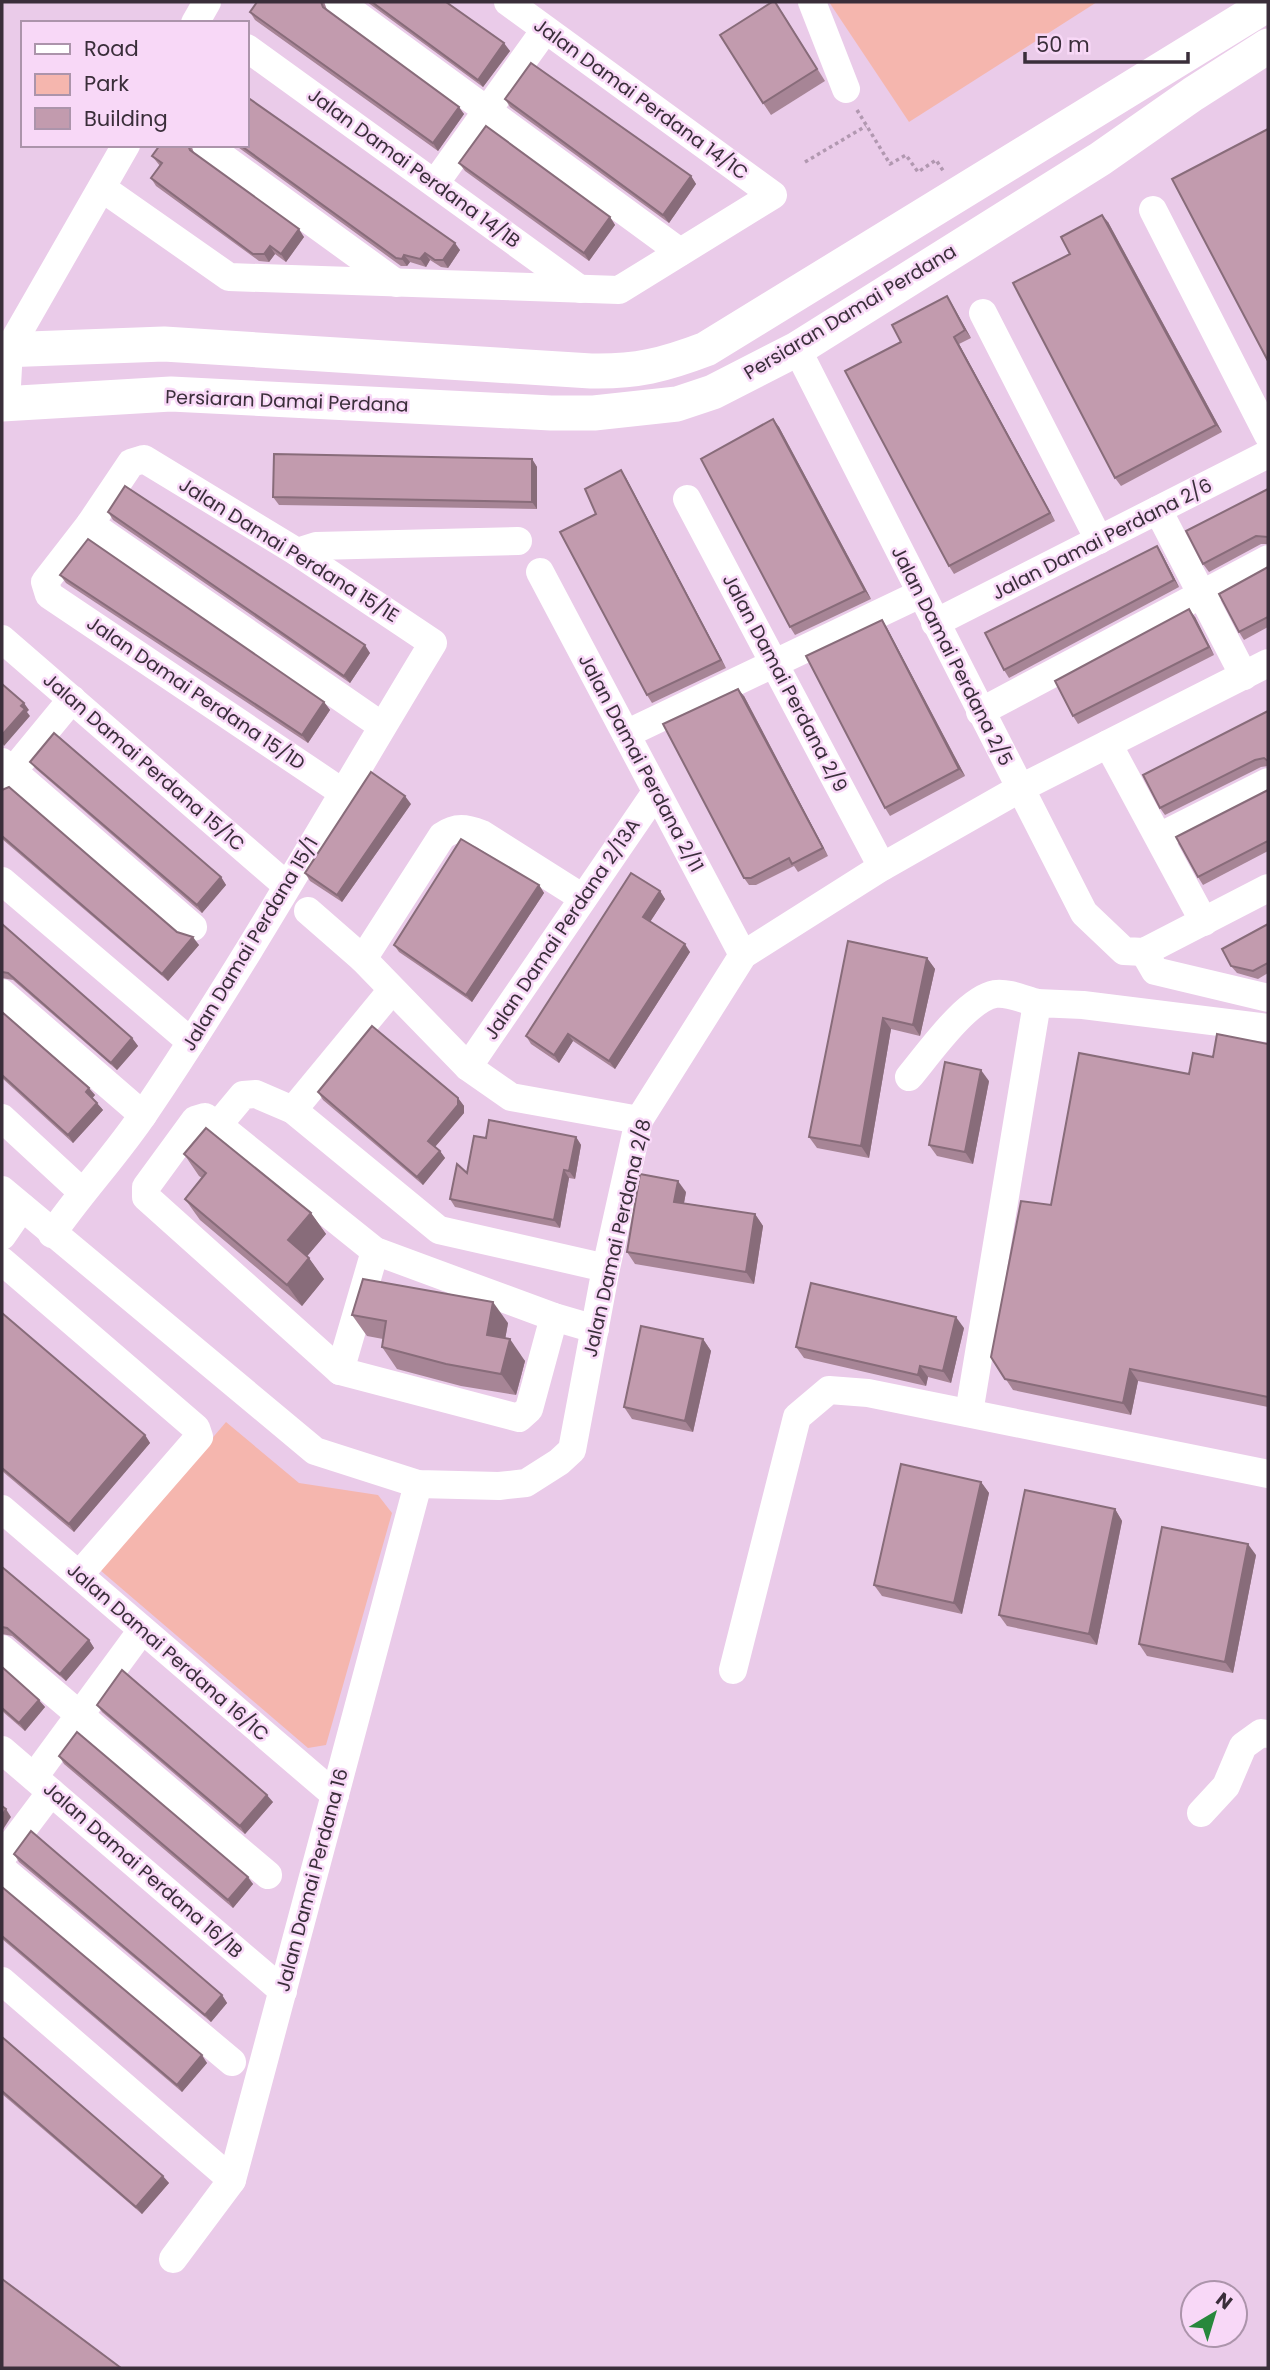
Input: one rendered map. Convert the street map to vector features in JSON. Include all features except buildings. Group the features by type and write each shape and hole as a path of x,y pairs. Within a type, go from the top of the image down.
{"main road":[{"path":"5,350 164,344 565,369 647,369 706,349 1268,4"},
{"name":"Persiaran Damai Perdana","path":"4,404 171,394 551,413 594,413 677,404 713,393 797,349 1100,159 1268,46"},
{"path":"551,413 535,390 538,380 543,375 565,369"}],"street":[{"path":"102,188 229,277 619,290 680,252 339,2"},
{"name":"Jalan Damai Perdana 14/1C","path":"508,2 773,195 680,252"},
{"path":"813,2 846,89"},
{"path":"436,182 545,30"},
{"name":"Jalan Damai Perdana 14/1B","path":"248,49 436,182 580,289"},
{"path":"4,404 5,350 125,147"},
{"path":"209,147 396,283"},
{"path":"1153,210 1268,435"},
{"path":"983,313 1099,540"},
{"name":"Jalan Damai Perdana 2/5","path":"797,349 1084,913 1134,951 1154,971 1268,998"},
{"name":"Jalan Damai Perdana 2/6","path":"935,623 1268,454"},
{"name":"Jalan Damai Perdana 15/1E","path":"90,524 131,463 144,459 297,552 433,643"},
{"name":"Jalan Damai Perdana 2/9","path":"687,499 882,867"},
{"path":"1158,510 1203,593 1256,669"},
{"path":"90,524 382,726"},
{"name":"Jalan Damai Perdana 15/1D","path":"90,524 45,582 49,595 342,792"},
{"path":"297,552 316,546 518,541"},
{"path":"980,712 1268,559"},
{"name":"Jalan Damai Perdana 2/11","path":"540,572 743,955"},
{"path":"626,734 920,594"},
{"name":"Jalan Damai Perdana 15/1C","path":"2,639 286,885"},
{"name":"Jalan Damai Perdana 15/1","path":"52,1234 81,1191 143,1115 191,1042 433,643"},
{"name":"Jalan Damai Perdana 2/8","path":"418,1484 526,1483 559,1462 572,1450 606,1269 639,1120 743,955 882,867 1019,789 1256,669"},
{"path":"72,699 5,772 193,927"},
{"path":"1108,744 1204,922"},
{"path":"1159,837 1268,782"},
{"name":"Jalan Damai Perdana 2/13A","path":"468,1067 656,792"},
{"path":"363,959 442,836 452,829 467,828 482,834 583,898"},
{"path":"2,881 191,1042"},
{"path":"1134,951 1204,922 1268,888"},
{"path":"308,911 363,959 468,1067 511,1097 639,1120"},
{"path":"293,1110 392,990"},
{"path":"2,993 143,1115"},
{"path":"909,1077 965,1012 995,994 1037,1003 1083,1005 1268,1028"},
{"path":"969,1413 1037,1003"},
{"path":"218,1125 243,1095 256,1094 293,1110 439,1230 606,1269"},
{"path":"2,1118 81,1191"},
{"path":"554,1317 529,1409 519,1418 340,1371 146,1197 146,1187 195,1120 205,1118 218,1125 374,1251 554,1317 595,1329"},
{"path":"2,1236 12,1199 301,1443 328,1457 418,1484"},
{"path":"340,1371 374,1251"},
{"path":"2,1261 196,1428 199,1437 79,1575"},
{"path":"733,1670 797,1417 829,1390 867,1393 1268,1475"},
{"name":"Jalan Damai Perdana 16","path":"173,2259 232,2180 418,1484"},
{"name":"Jalan Damai Perdana 16/1C","path":"2,1509 335,1795"},
{"path":"2,1857 80,1715 142,1630"},
{"path":"2,1649 268,1875"},
{"path":"1201,1814 1226,1786 1243,1746 1261,1733 1268,1734"},
{"name":"Jalan Damai Perdana 16/1B","path":"2,1750 283,1991"},
{"path":"2,1869 233,2062"},
{"path":"2,1981 232,2180"}],"path":[{"path":"805,162 866,126 890,164 906,155 918,172 936,160"}],"green space":[{"path":"829,2 1097,2 909,122"},
{"path":"226,1422 299,1483 378,1495 392,1513 326,1745 308,1748 100,1570"}]}
